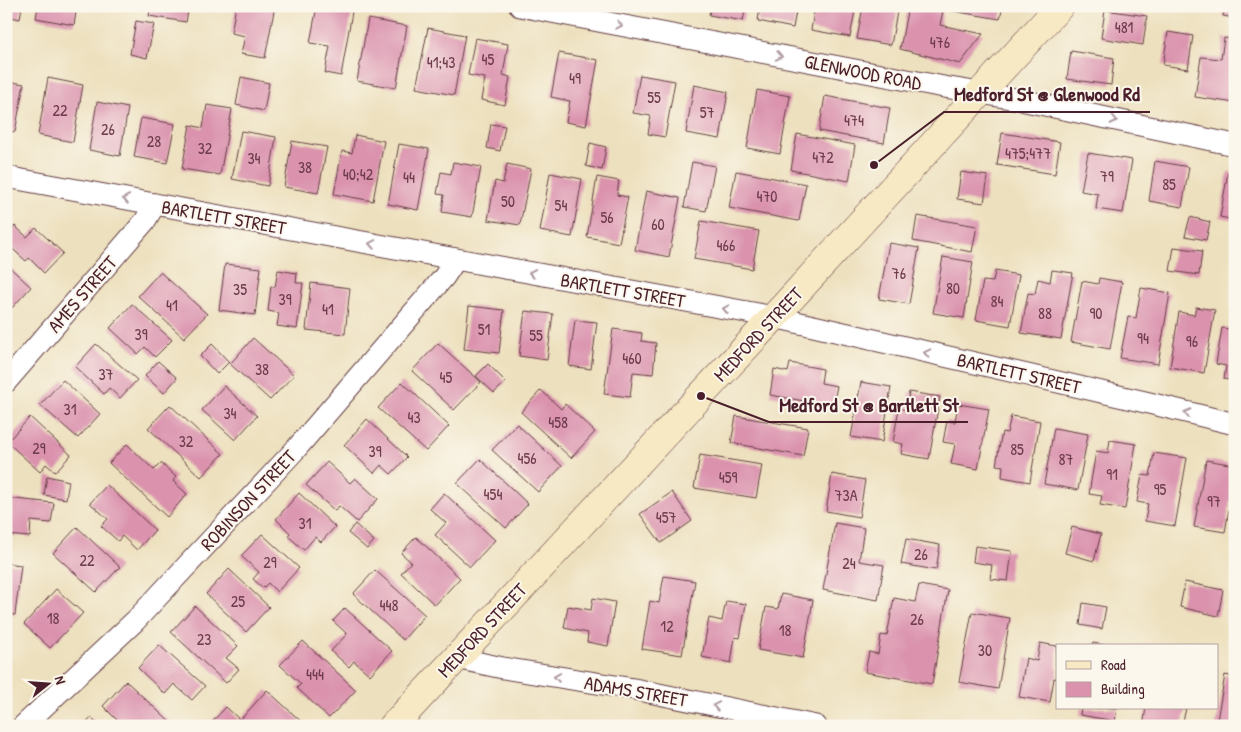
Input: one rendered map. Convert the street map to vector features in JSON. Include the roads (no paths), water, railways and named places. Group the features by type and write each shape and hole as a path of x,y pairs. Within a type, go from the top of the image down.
{"main road":[{"name":"MEDFORD STREET","path":"393,726 774,317 1060,6"}],"street":[{"name":"GLENWOOD ROAD","path":"520,6 980,94 1016,99 1235,145"},
{"name":"BARTLETT STREET","path":"6,177 774,317 1235,424"},
{"name":"AMES STREET","path":"6,382 145,221 155,204"},
{"name":"ROBINSON STREET","path":"23,726 135,620 296,450 444,277 456,259"},
{"name":"ADAMS STREET","path":"456,658 503,668 634,689 816,726"}],"place":[{"name":"Medford St @ Glenwood Rd","path":"874,165"},
{"name":"Medford St @ Bartlett St","path":"701,396"}]}
